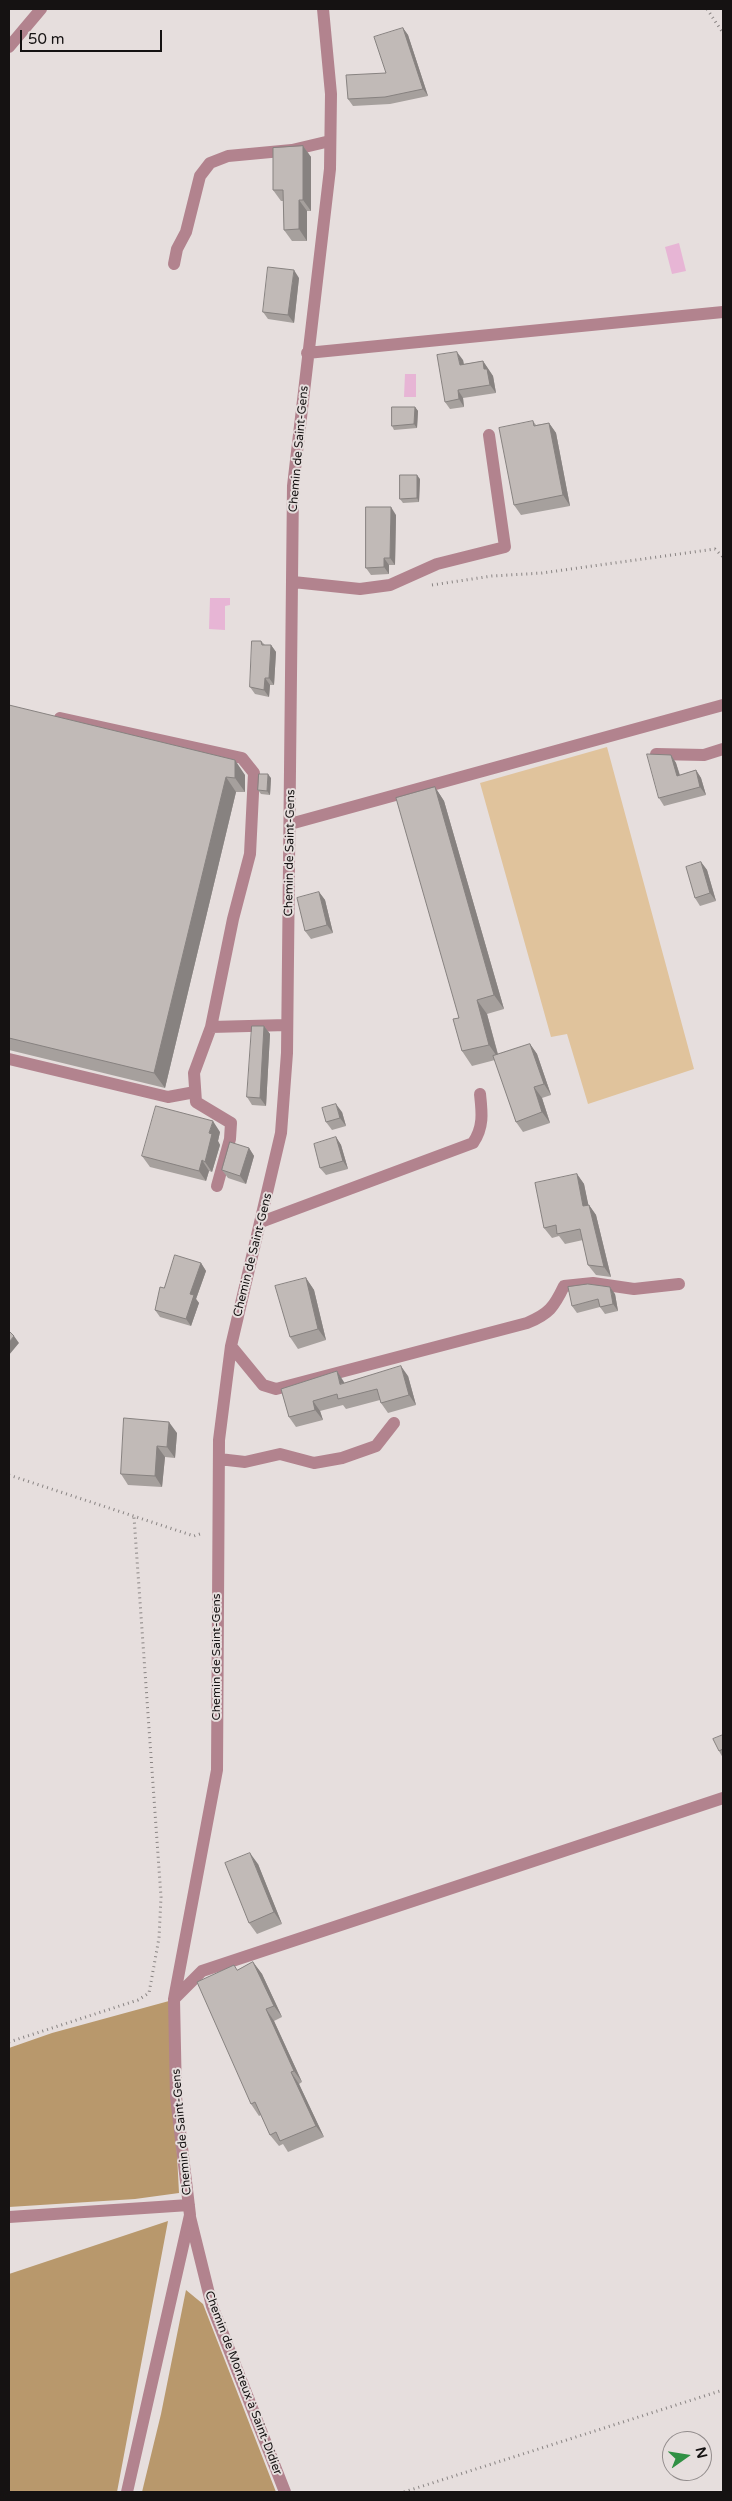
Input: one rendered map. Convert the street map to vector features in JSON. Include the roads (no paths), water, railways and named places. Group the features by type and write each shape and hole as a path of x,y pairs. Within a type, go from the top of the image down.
{"street":[{"path":"9,47 40,9"},
{"name":"Chemin de Saint-Gens","path":"127,2492 189,2210 176,2097 174,1999 217,1770 219,1459 231,1346 281,1133 288,1025 293,486 307,353 330,169 330,94 322,9"},
{"path":"174,264 177,249 186,232 200,176 210,163 228,156 292,150 330,141"},
{"path":"307,353 723,312"},
{"path":"293,582 360,588 390,584 437,564 505,547 489,435"},
{"path":"290,824 723,705"},
{"path":"48,715 242,758 254,773 250,854 233,918 211,1027 194,1073 196,1102 231,1123 230,1139 217,1186"},
{"path":"656,754 704,755 723,749"},
{"path":"211,1027 288,1025"},
{"path":"9,1060 168,1097 195,1092"},
{"path":"261,1222 473,1143 480,1132 482,1117 480,1094"},
{"path":"231,1346 263,1385 276,1389 527,1324 544,1316 555,1305 564,1286 593,1283 634,1289 679,1284"},
{"path":"219,1459 245,1462 280,1454 314,1463 342,1458 376,1446 394,1423"},
{"path":"174,1999 202,1971 723,1798"},
{"path":"9,2217 189,2210"},
{"name":"Chemin de Monteux à Saint-Didier","path":"189,2210 212,2306 285,2492"}]}
